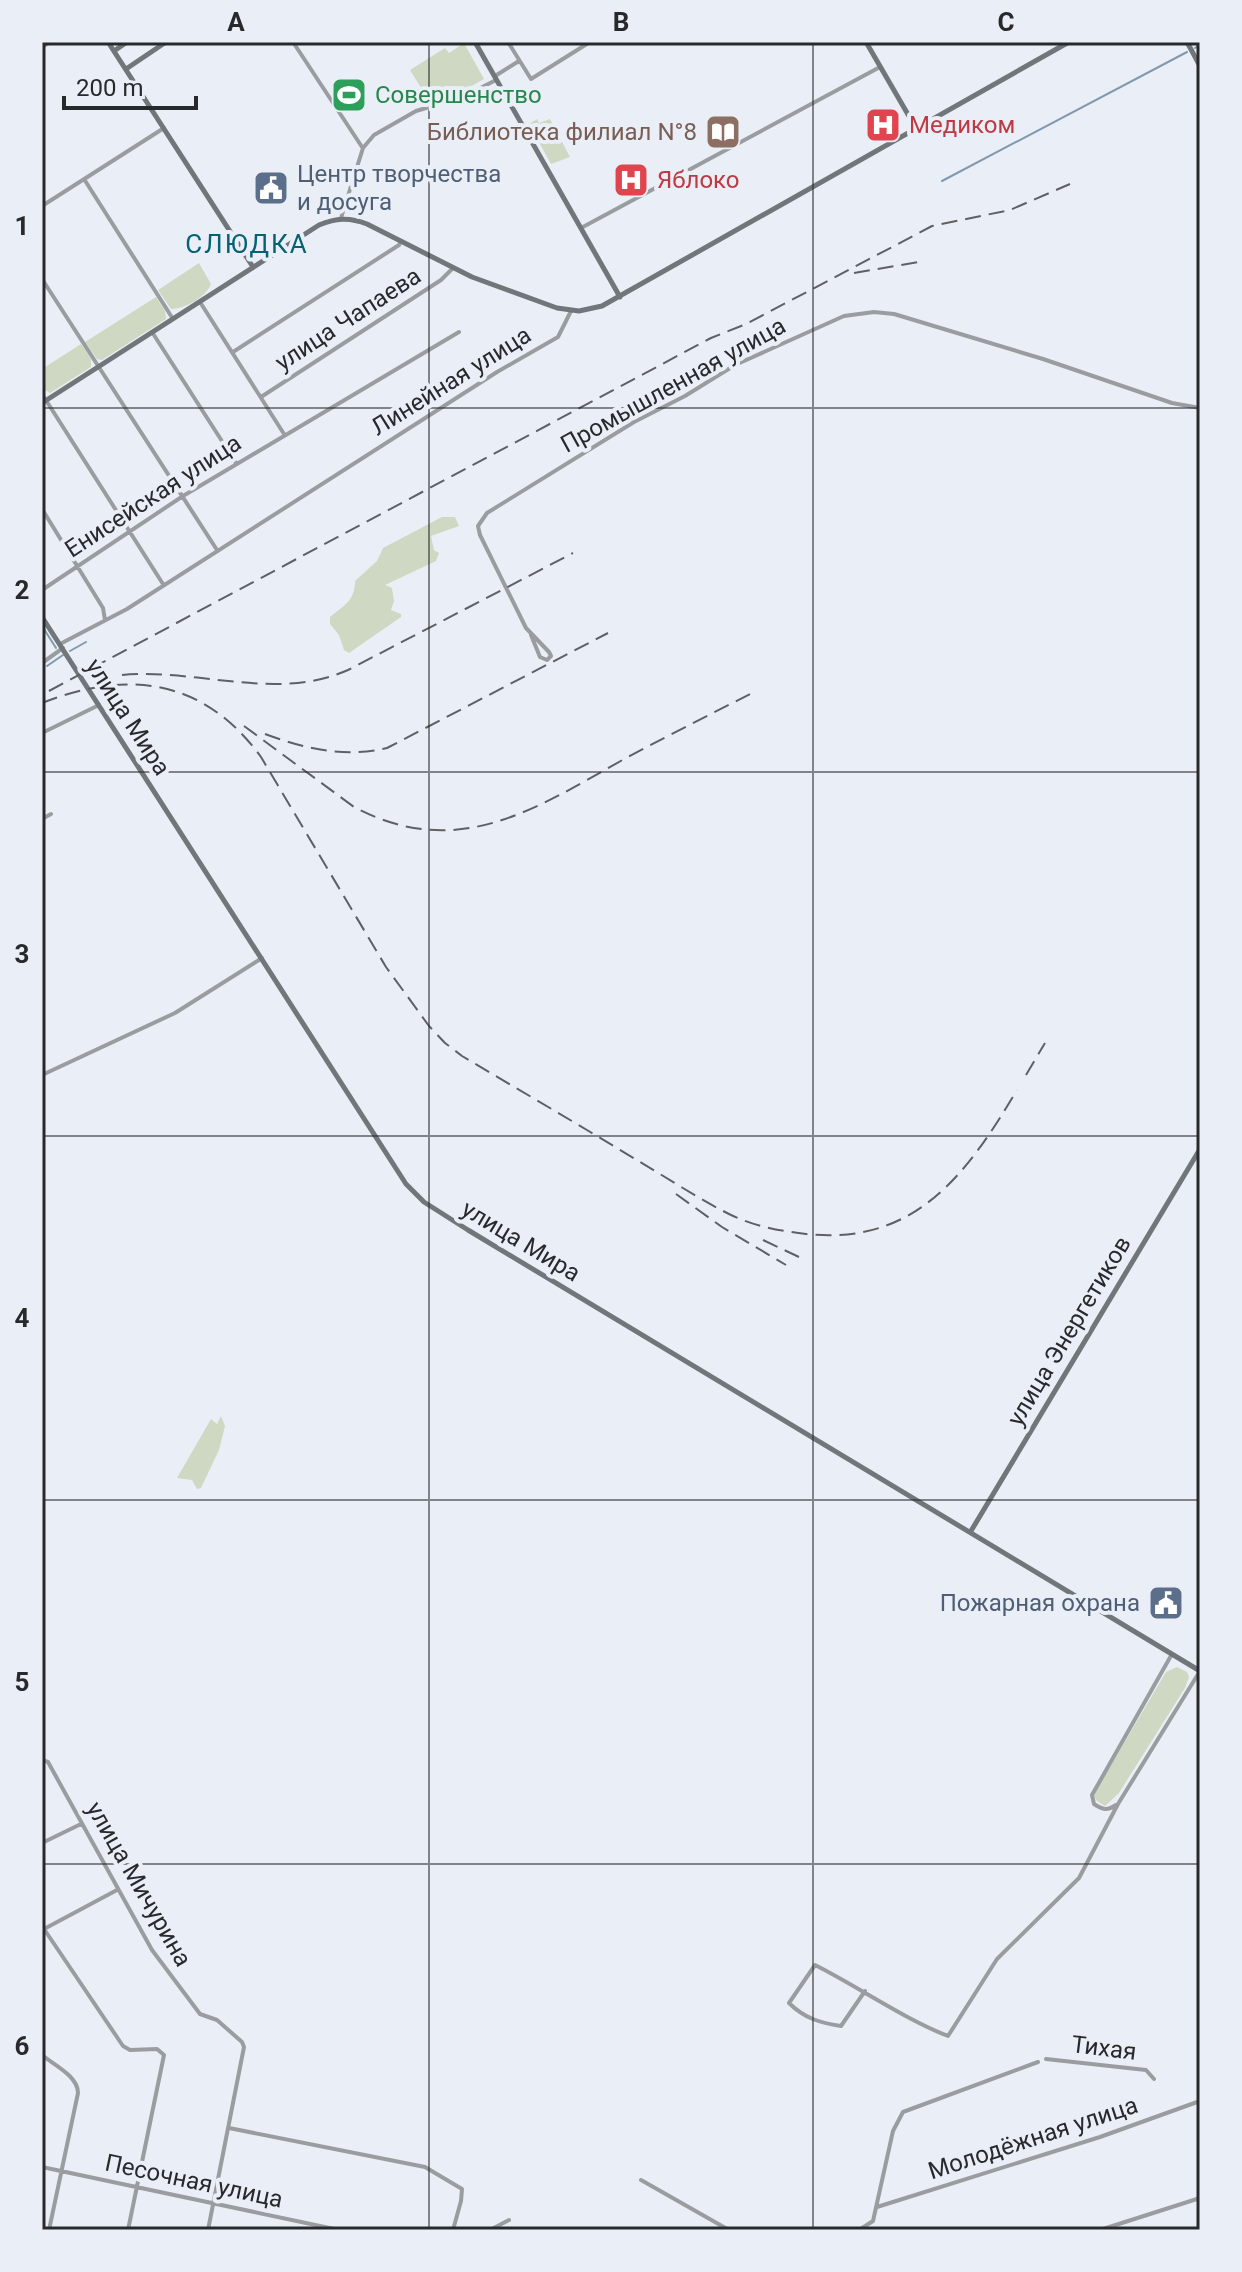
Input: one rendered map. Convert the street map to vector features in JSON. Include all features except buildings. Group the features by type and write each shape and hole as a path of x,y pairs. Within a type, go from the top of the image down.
{"main road":[{"path":"108,42 253,267"},
{"path":"114,51 127,42"},
{"path":"126,69 166,42"},
{"path":"475,42 620,297"},
{"path":"866,42 917,130"},
{"path":"571,311 602,306 620,297 1069,42"},
{"path":"1187,42 1200,66"},
{"path":"44,402 319,225 341,218"},
{"name":"улица Чапаева","path":"341,218 356,219 493,285 571,311"},
{"name":"улица Мира","path":"42,617 406,1184 424,1202 1200,1671"},
{"name":"улица Энергетиков","path":"971,1531 1200,1149"}],"street":[{"path":"42,47 50,42"},
{"path":"293,42 363,148"},
{"path":"508,42 531,79 590,42"},
{"path":"341,218 363,148 374,135 416,111 463,97 519,61"},
{"path":"581,228 880,67"},
{"path":"42,206 164,128"},
{"path":"84,179 173,319"},
{"name":"улица Чапаева","path":"233,352 401,241"},
{"name":"улица Чапаева","path":"261,397 438,282 453,268"},
{"path":"42,279 217,550"},
{"path":"200,302 284,434"},
{"name":"Линейная улица","path":"42,663 61,646 164,585 497,372 558,337 571,311"},
{"name":"Промышленная улица","path":"531,635 549,652 551,656 547,660 540,657 480,535 478,526 487,513 634,422 685,396 735,365 844,316 874,312 894,314 1043,359 1172,403 1200,408"},
{"path":"152,332 236,463"},
{"name":"Енисейская улица","path":"42,590 236,463 459,332"},
{"path":"42,394 44,402 164,585"},
{"path":"42,509 103,608 105,620"},
{"path":"42,733 99,705"},
{"path":"42,819 51,814"},
{"path":"42,1075 175,1013 262,958"},
{"path":"1118,1804 1109,1810 1102,1810 1094,1804 1092,1795 1172,1654"},
{"path":"865,1991 841,2026 821,2023 789,2003 815,1965 865,1991 948,2036 997,1959 1079,1878 1118,1804 1200,1671"},
{"name":"улица Мичурина","path":"42,1760 48,1762 152,1950 200,2014 217,2020 242,2042 244,2053 229,2128"},
{"path":"42,1843 81,1824"},
{"path":"118,1890 43,1928 123,2046 130,2050 157,2049 164,2055 128,2230"},
{"path":"42,2055 78,2086 49,2230"},
{"name":"Тихая","path":"1046,2059 1146,2070 1154,2079"},
{"path":"859,2230 873,2221 893,2131 903,2112 1038,2062"},
{"name":"Молодёжная улица","path":"877,2207 1100,2137 1200,2101"},
{"path":"208,2230 229,2128 425,2167 462,2189 453,2230"},
{"name":"Песочная улица","path":"42,2167 339,2230"},
{"path":"641,2180 729,2230"},
{"path":"1100,2230 1200,2198"},
{"path":"490,2230 509,2220"}],"green space":[{"path":"464,43 484,79 440,104 431,104 410,70 445,48 449,53"},
{"path":"537,119 539,123 550,119 570,157 551,164 529,124"},
{"path":"199,263 211,284 208,289 194,301 171,309 158,290"},
{"path":"156,297 165,311 166,319 102,360 97,359 85,342"},
{"path":"81,344 91,359 91,367 50,393 42,388 42,369"},
{"path":"442,517 455,517 459,526 431,536 434,550 439,553 436,561 385,585 392,588 394,601 391,610 401,614 401,617 349,653 344,650 339,635 330,624 330,617 351,598 355,581 377,561 383,548"},
{"path":"221,1416 225,1426 219,1450 201,1488 197,1489 192,1480 177,1478 211,1419 217,1424"},
{"path":"1177,1667 1187,1672 1189,1677 1185,1688 1119,1793 1105,1806 1094,1796 1100,1784 1166,1672"}],"waterway":[{"path":"1195,48 1200,45"},
{"path":"942,181 1187,52"},
{"path":"42,626 56,648"},
{"path":"70,651 86,642"},
{"path":"47,666 63,655"}],"railway":[{"path":"49,691 711,338 746,324 932,226 1010,210 1070,184"},
{"path":"854,273 919,262"},
{"path":"122,675 151,674 265,684 321,679 348,670 573,553"},
{"path":"265,734 295,744 340,752 387,748 608,633"},
{"path":"42,703 74,692 134,685 163,688 190,697 215,711 239,731 261,757 386,967 445,1043 462,1056 738,1218 786,1231 844,1235 878,1228 907,1216 934,1198 957,1176 1017,1090"},
{"path":"244,726 354,807 392,823 428,830 462,829 495,822 560,795 756,691"},
{"path":"1026,1075 1045,1043"},
{"path":"676,1194 722,1227 786,1265"},
{"path":"763,1240 799,1257"}],"place":[{"name":"Совершенство","path":"349,95"},
{"name":"Медиком","path":"883,125"},
{"name":"Библиотека филиал N°8","path":"723,132"},
{"name":"Яблоко","path":"631,180"},
{"name":"Центр творчества и досуга","path":"271,188"},
{"name":"Пожарная охрана","path":"1166,1603"}],"district":[{"name":"СЛЮДКА","path":"247,244"}]}
